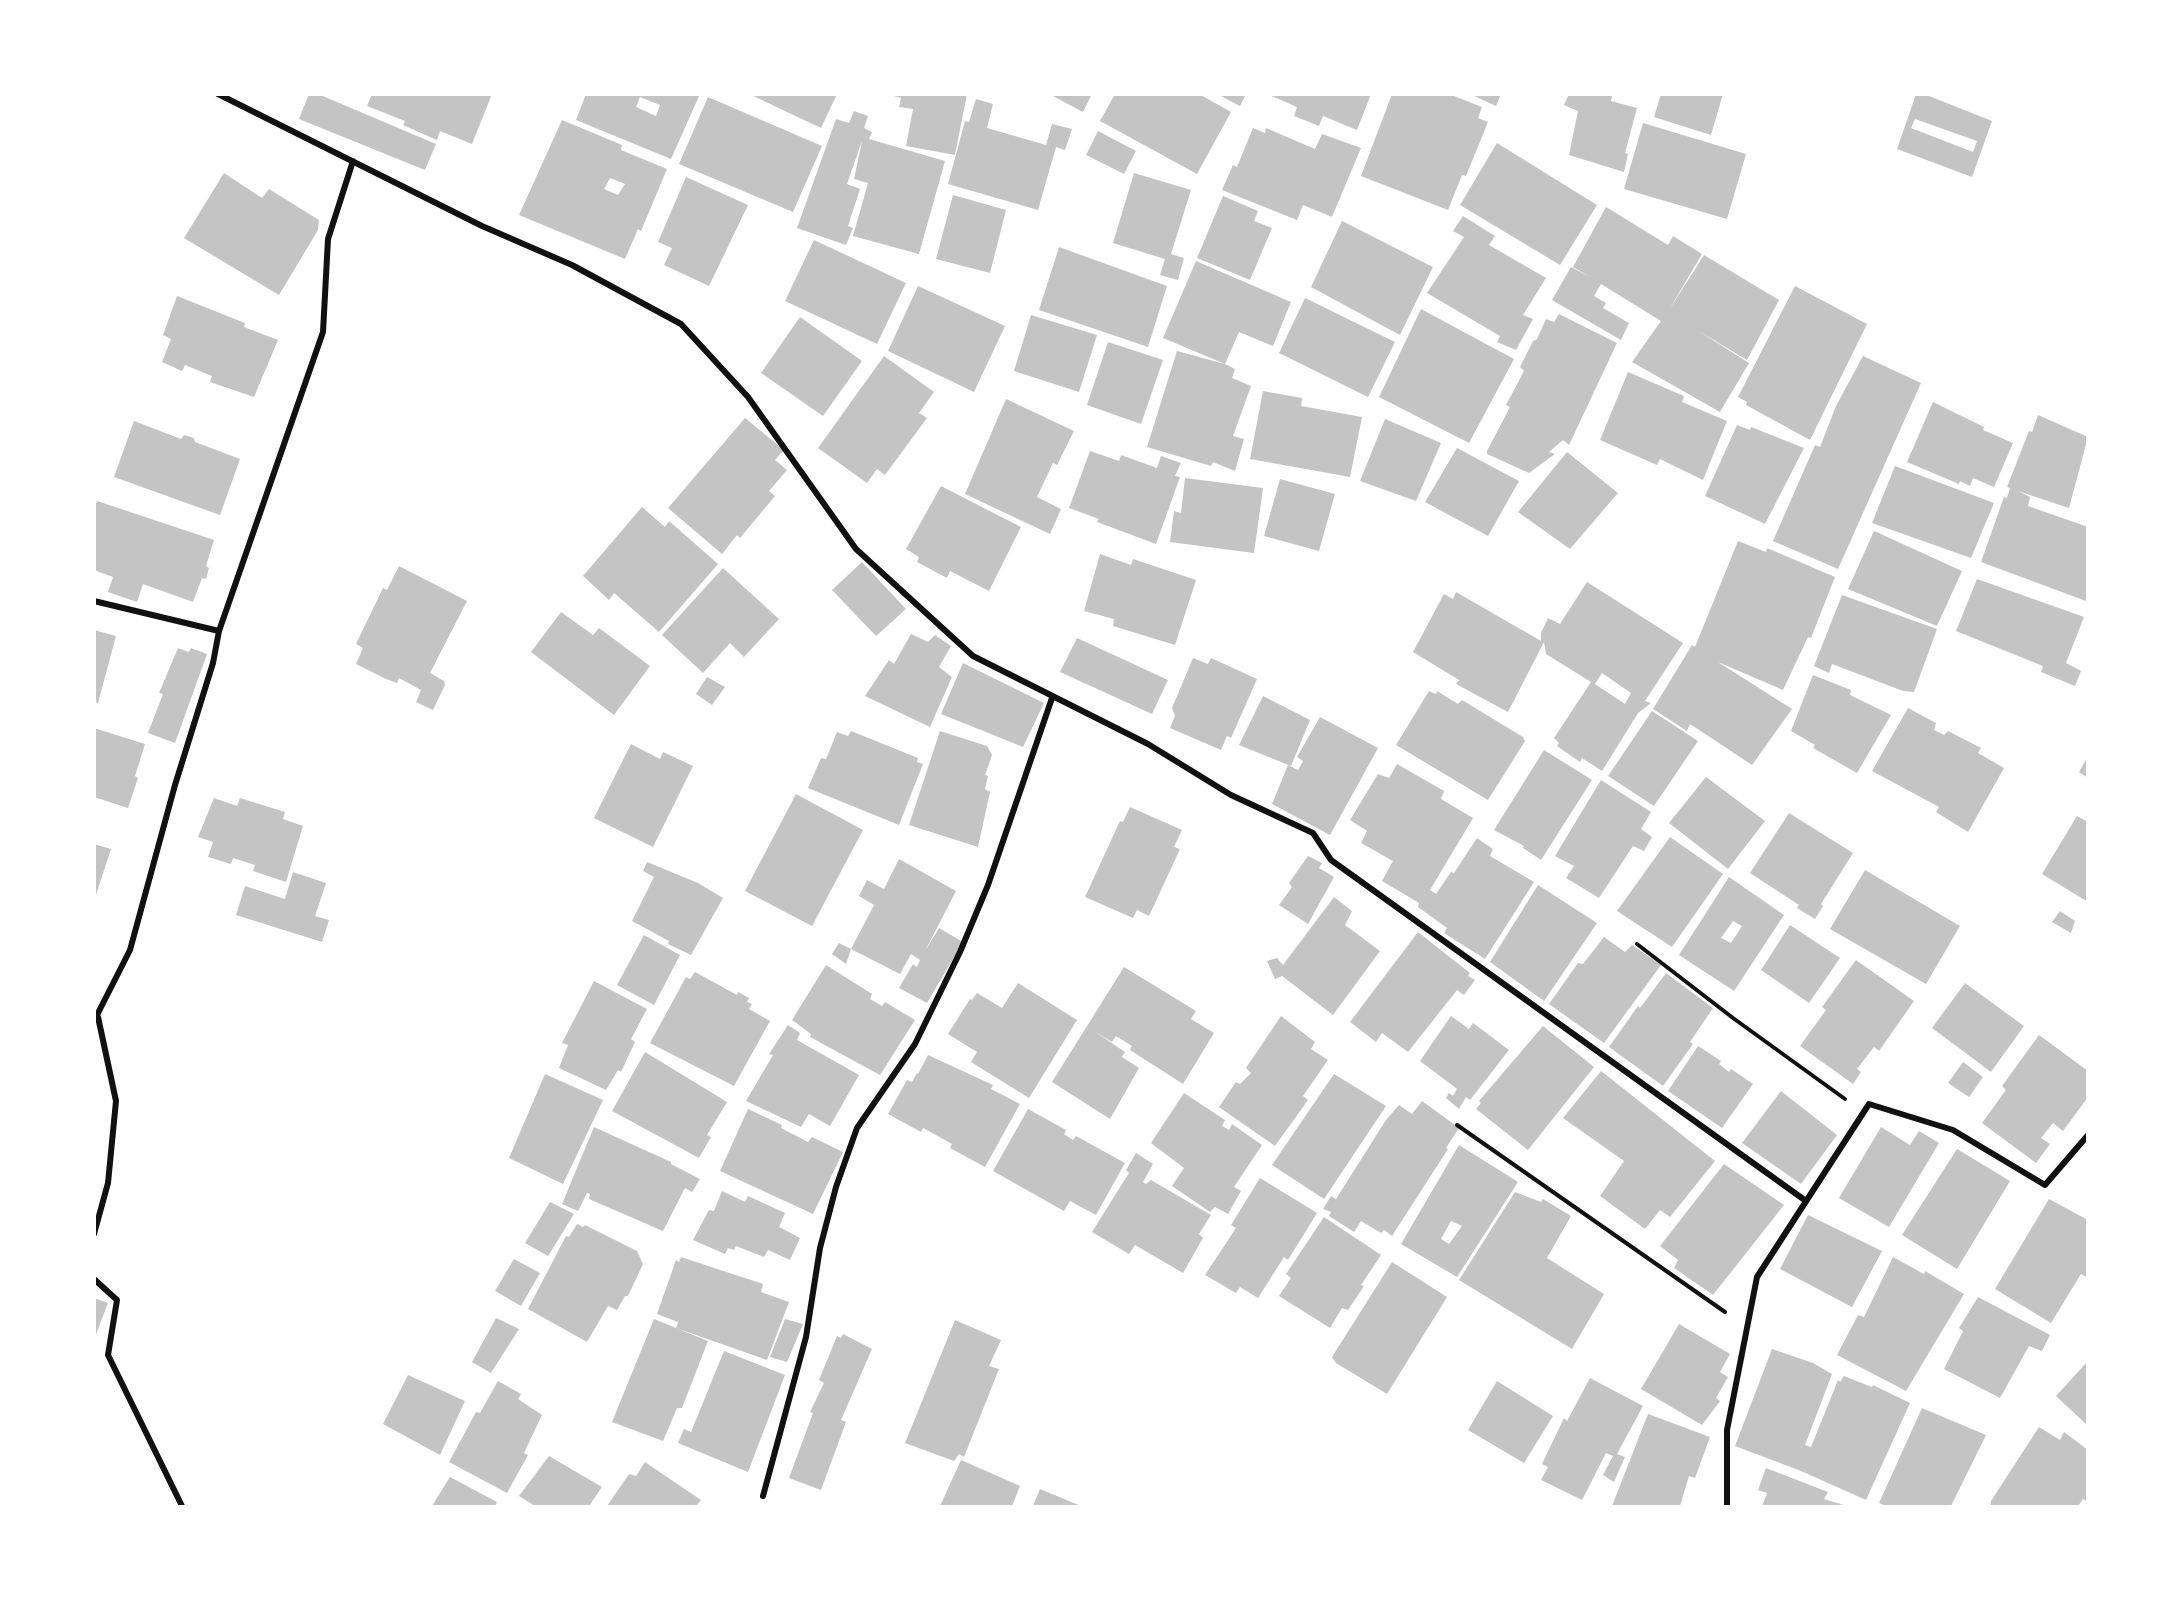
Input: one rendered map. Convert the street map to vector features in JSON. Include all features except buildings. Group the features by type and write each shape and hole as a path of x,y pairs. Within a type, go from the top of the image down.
{"street":[{"path":"218,94 482,226 572,266 681,324 748,397 856,549 973,656 1052,698 1148,744 1231,795 1313,833 1331,860 1806,1201"},
{"path":"94,1234 108,1183 116,1101 96,1019 130,950 175,785 213,663 219,631 323,332 328,239 352,161"},
{"path":"94,601 219,631"},
{"path":"763,1496 806,1337 820,1248 836,1187 857,1128 915,1044 960,952 988,885 1052,698"},
{"path":"1727,1506 1727,1430 1757,1277 1869,1104 1953,1130 2045,1185 2088,1136"},
{"path":"94,1279 117,1300 108,1355 182,1506"}],"path":[{"path":"1637,944 1841,1098 1869,1104"},
{"path":"1456,1125 1748,1328"}]}
